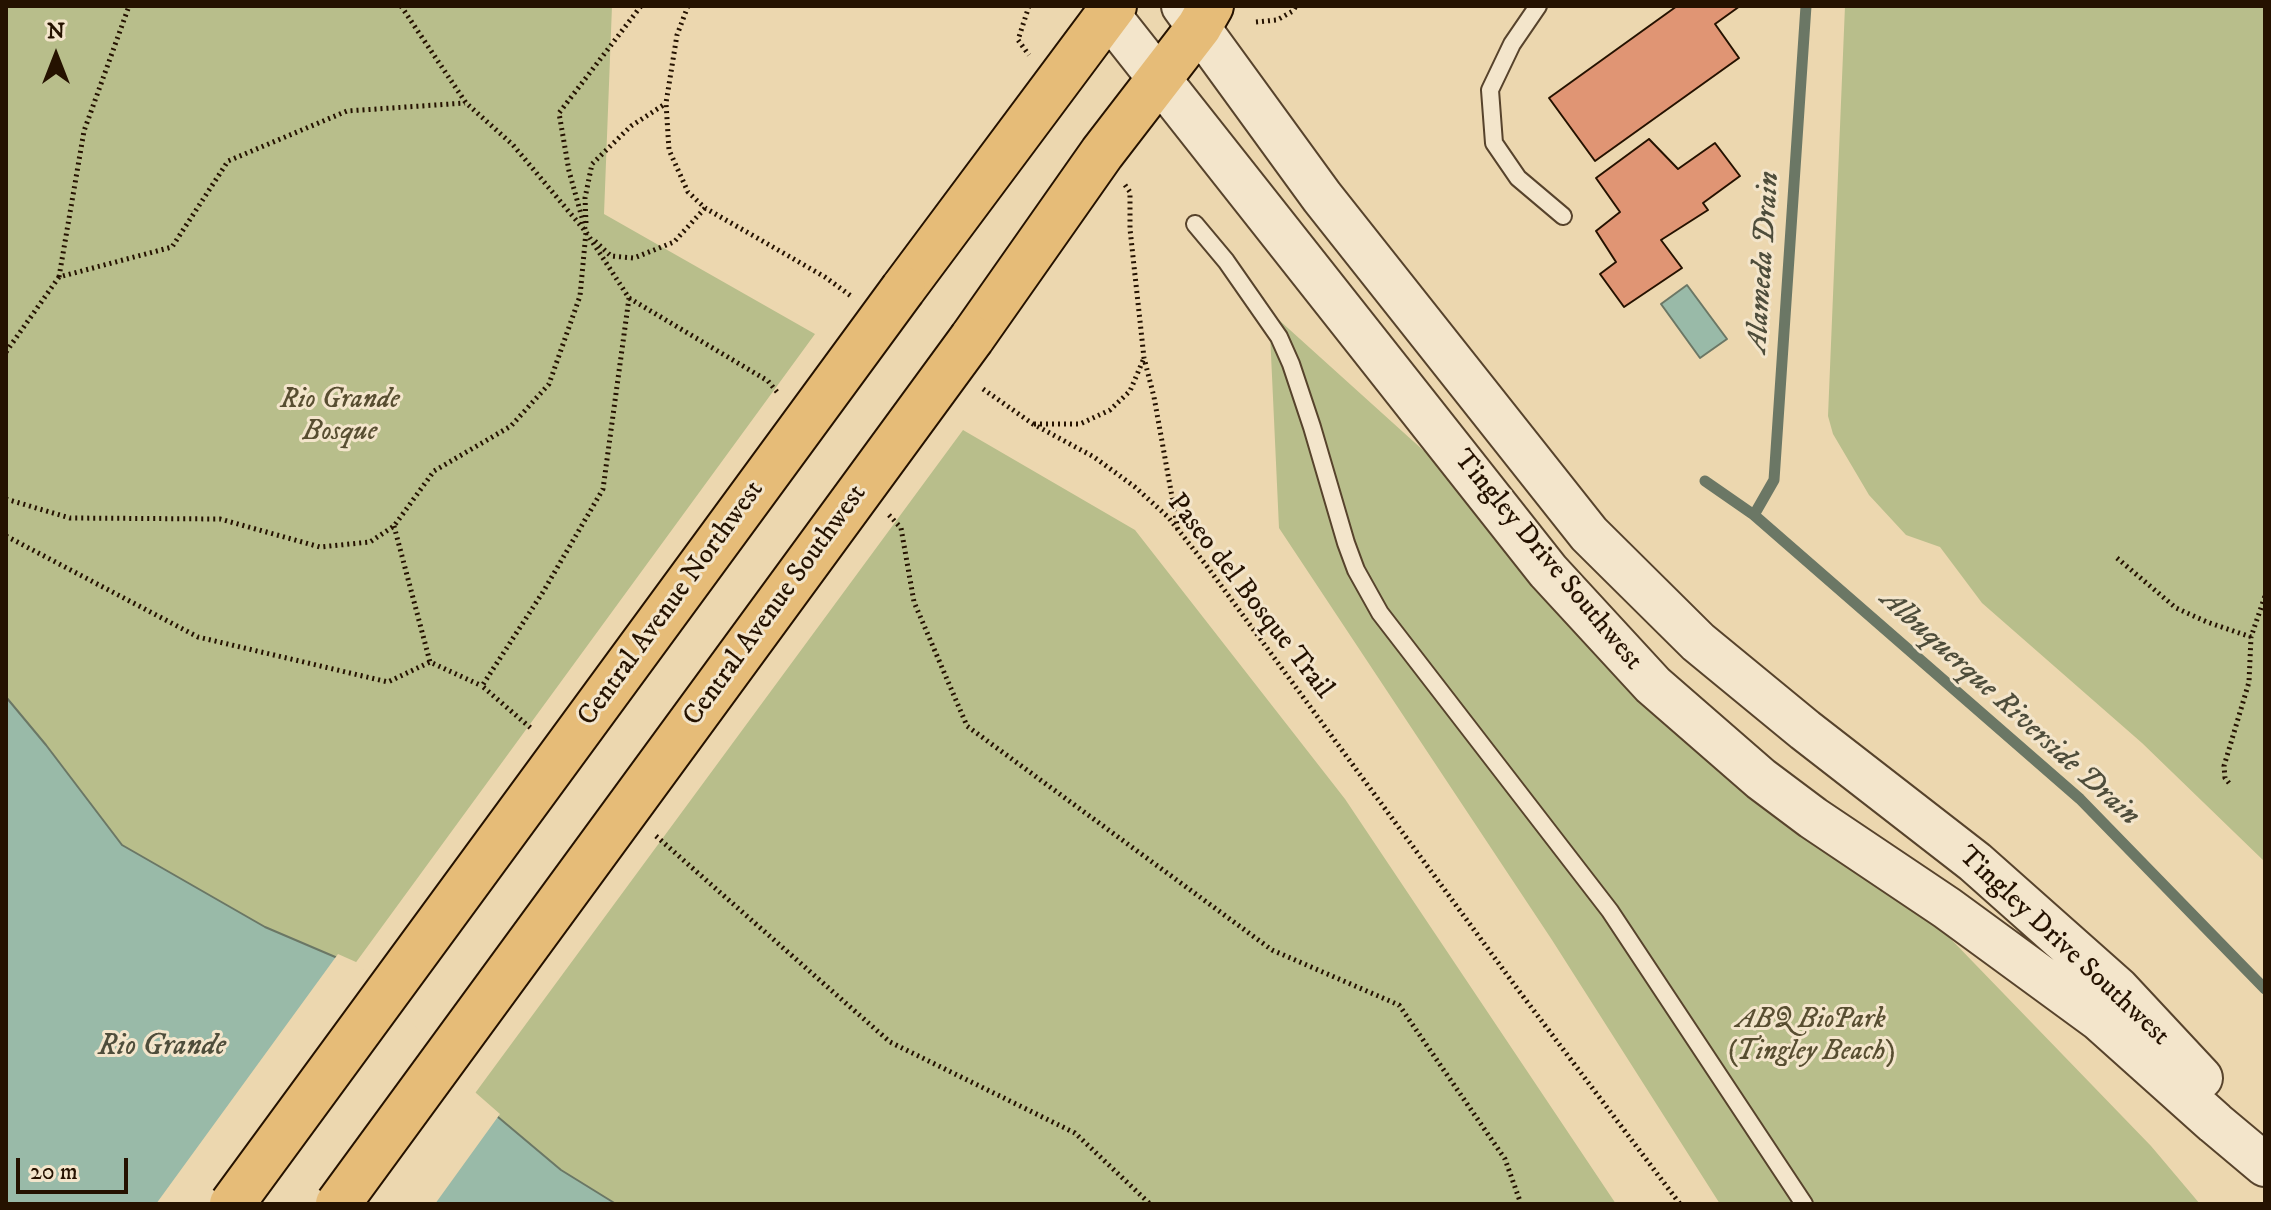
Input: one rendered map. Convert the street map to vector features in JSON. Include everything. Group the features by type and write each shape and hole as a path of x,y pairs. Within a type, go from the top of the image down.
{"main road":[{"name":"Central Avenue Northwest","path":"232,1204 883,297 1111,10"},
{"name":"Central Avenue Southwest","path":"338,1204 972,338 1102,153 1159,79 1198,13"}],"street":[{"name":"Tingley Drive Southwest","path":"1111,10 1159,79 1548,571 1653,685 1761,779 1813,818 1947,908 2100,1020 2265,1165"},
{"name":"Tingley Drive Southwest","path":"1198,13 1322,197 1589,534 1698,642 1975,862 2118,989 2233,1112 2265,1151"}],"lane":[{"path":"1538,6 1512,44 1490,90 1494,143 1518,178 1563,216"},
{"path":"1195,224 1235,273 1279,337 1308,414 1346,543 1356,570 1380,613 1610,911 1804,1204"}],"path":[{"path":"6,352 59,277 84,131 129,6"},
{"path":"401,6 466,103 513,145 586,232 611,256 634,258 674,242 705,208"},
{"path":"641,6 559,113 569,171 586,232 629,298 768,381"},
{"path":"688,6 677,35 666,103 669,150 688,192 705,208 825,277 883,297"},
{"path":"1018,40 1029,6"},
{"path":"1256,22 1277,20 1296,6"},
{"path":"59,277 172,247 228,161 347,111 466,103"},
{"path":"6,500 70,518 135,521 220,519 320,547 370,542 394,526 434,471 511,426 549,384 580,296 586,232 585,198 592,164 631,126 666,103"},
{"path":"1130,192 1130,229 1144,358 1178,531"},
{"path":"482,686 543,592 603,489 629,298"},
{"path":"1033,424 1080,424 1110,410 1130,391 1144,358"},
{"name":"Paseo del Bosque Trail","path":"981,388 1033,424 1094,457 1135,487 1168,517 1680,1204"},
{"path":"394,526 430,662"},
{"path":"901,528 914,602 967,726 1272,950 1399,1005 1505,1159 1521,1204"},
{"path":"6,536 198,637 388,682 430,662"},
{"path":"2117,558 2176,608 2251,637"},
{"path":"2229,783 2225,778 2224,766 2249,682 2251,637 2265,596"},
{"path":"430,662 482,686 541,736"},
{"path":"646,827 890,1042 1075,1133 1150,1204"}],"green space":[{"name":"Rio Grande Bosque","path":"6,6 612,6 604,214 815,334 354,965 265,927 122,845 6,697"},
{"path":"1845,6 2265,6 2265,862 2142,743 1982,603 1940,547 1906,535 1869,495 1833,434 1828,416"},
{"name":"ABQ BioPark (Tingley Beach)","path":"1269,311 1857,842 2151,1146 2200,1204 1720,1204 1552,940 1279,528"},
{"path":"963,430 1135,530 1345,799 1616,1204 616,1204 561,1170 473,1096"}],"water":[{"path":"1687,285 1727,339 1700,358 1661,304"},
{"name":"Rio Grande","path":"6,697 122,845 265,927 354,965 473,1096 561,1170 616,1204 6,1204"}],"pier":[{"path":"338,954 356,962 476,1093 500,1114 435,1204 156,1204"}],"building":[{"path":"1677,6 1740,6 1715,24 1739,58 1595,161 1549,98"},
{"path":"1649,139 1678,169 1715,143 1740,176 1703,203 1708,210 1661,240 1682,268 1624,307 1600,274 1616,262 1596,231 1620,212 1596,178"}],"waterway":[{"name":"Alameda Drain","path":"1754,515 1774,480 1806,6"},
{"name":"Albuquerque Riverside Drain","path":"1705,481 1754,515 2080,799 2265,989"}]}
